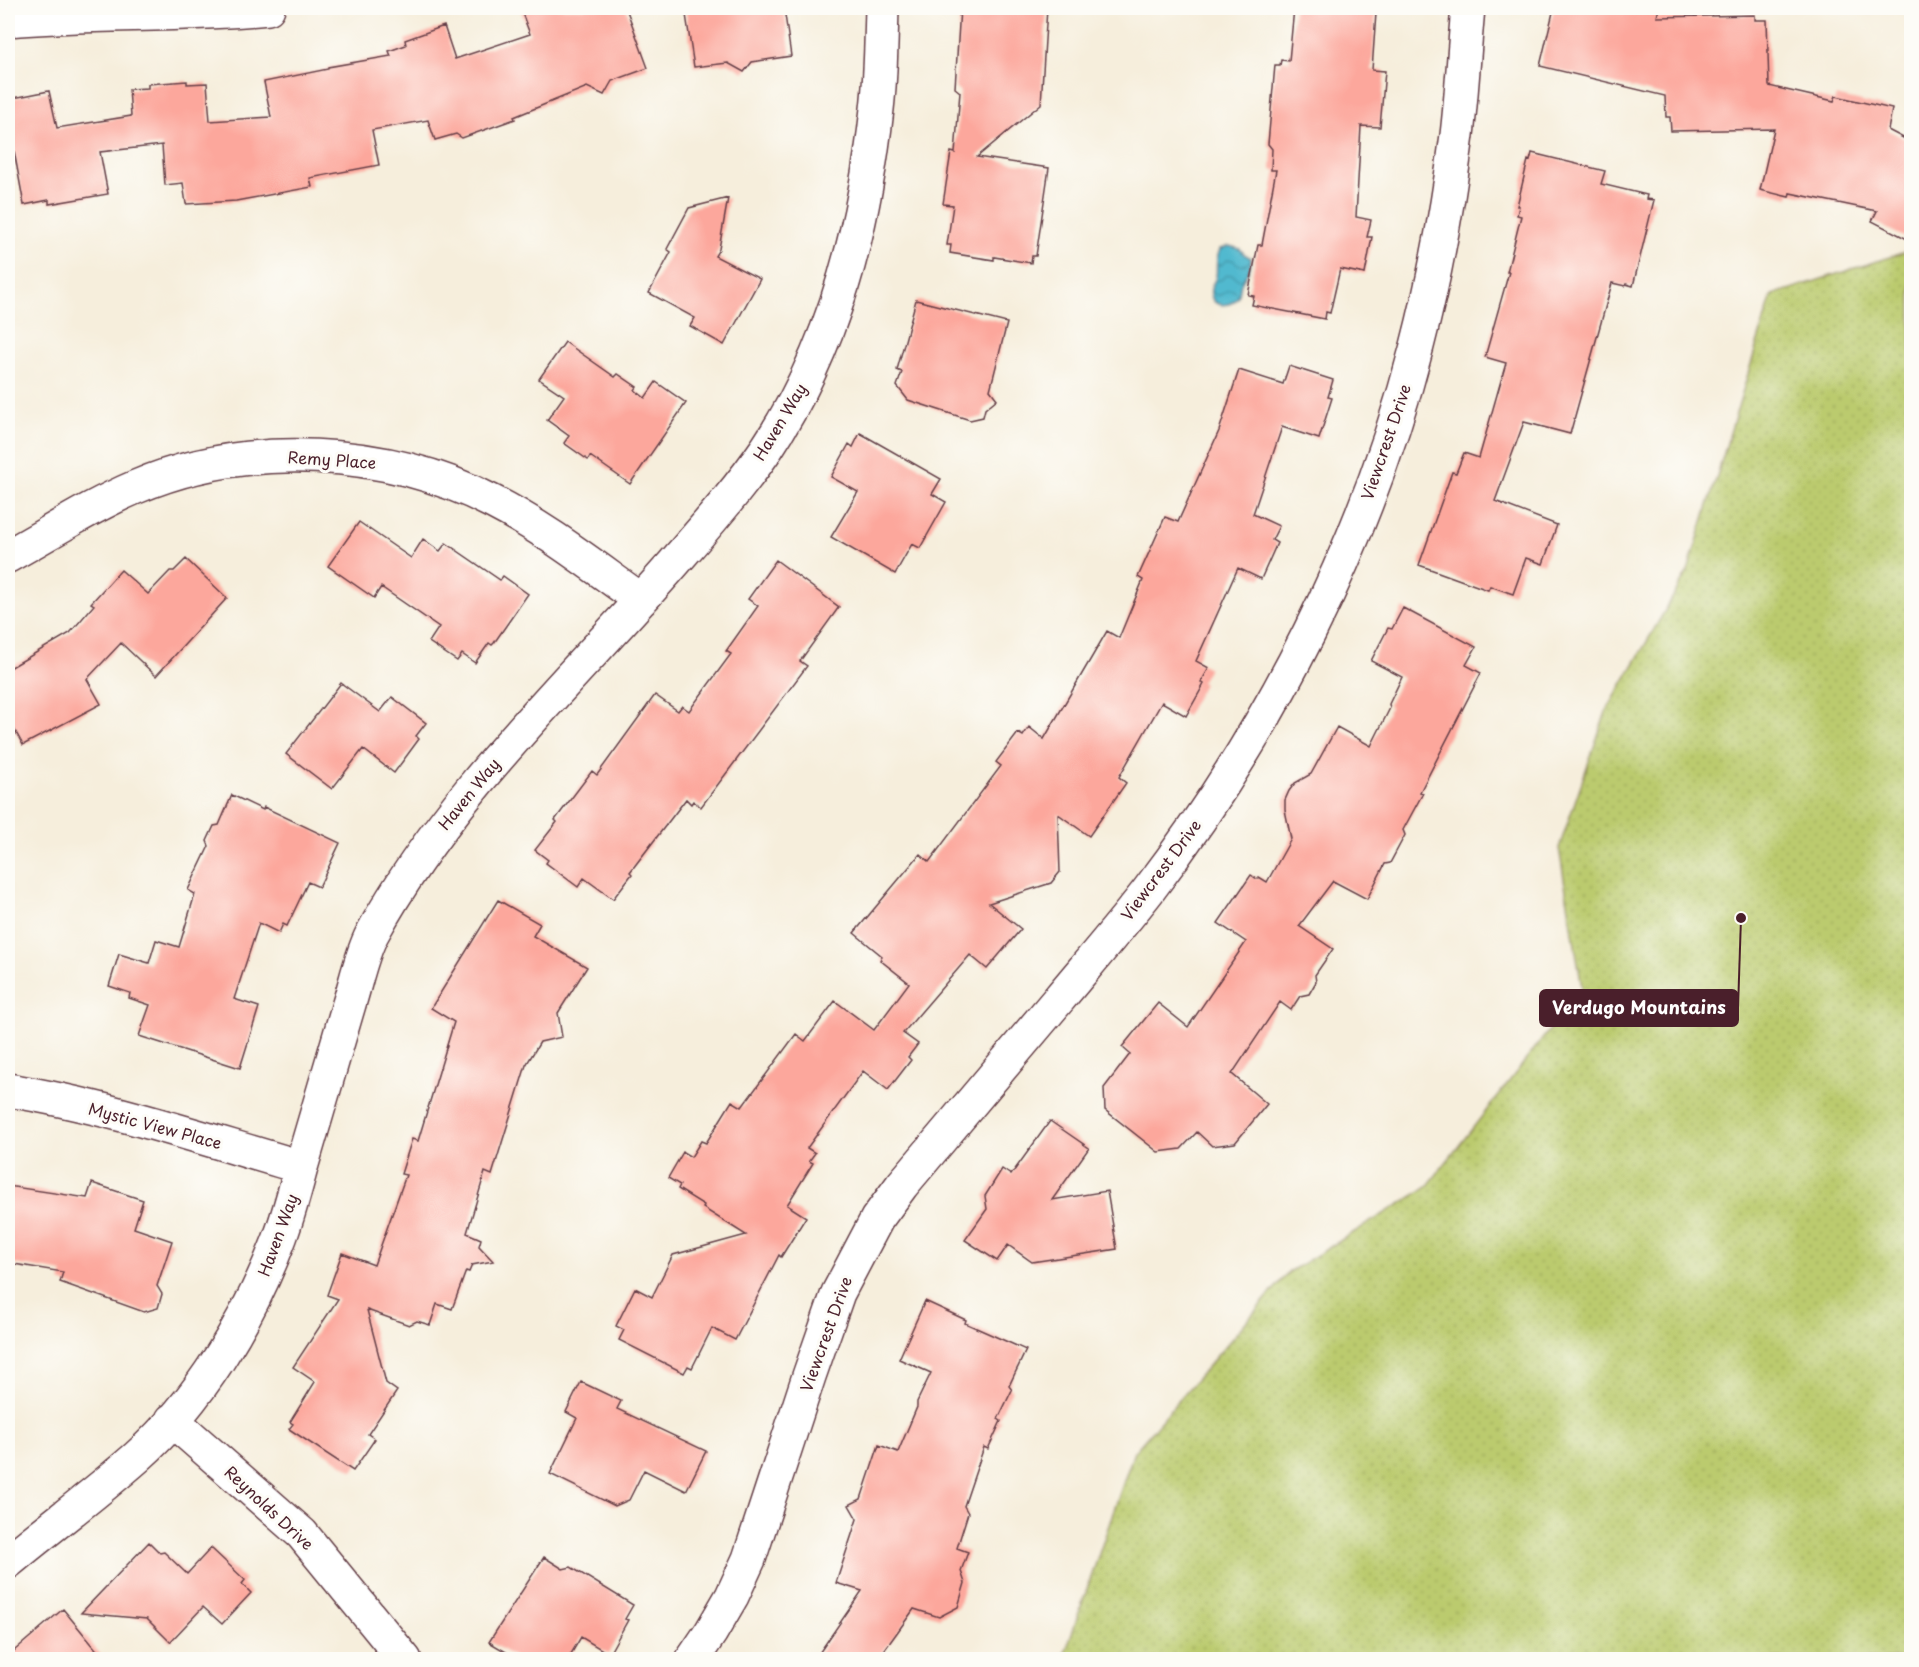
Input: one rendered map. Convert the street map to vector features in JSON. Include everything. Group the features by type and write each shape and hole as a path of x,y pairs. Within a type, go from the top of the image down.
{"street":[{"path":"8,20 268,8"},
{"name":"Haven Way","path":"8,1562 139,1455 172,1420 203,1381 231,1340 257,1292 280,1240 369,939 422,852 517,734 641,600 741,484 791,408 833,316 863,208 878,104 882,8"},
{"name":"Viewcrest Drive","path":"692,1659 732,1596 750,1559 838,1293 877,1219 902,1185 1154,882 1263,719 1317,617 1369,495 1418,346 1448,198 1457,132 1468,8"},
{"name":"Remy Place","path":"8,556 136,486 178,472 264,457 314,456 362,460 408,469 492,501 534,525 641,600"},
{"name":"Mystic View Place","path":"8,1090 101,1110 302,1167"},
{"name":"Reynolds Drive","path":"172,1420 302,1534 405,1659"}],"green space":[{"path":"1911,250 1911,1659 1063,1659 1134,1452 1289,1272 1426,1188 1582,988 1559,848 1606,712 1688,571 1772,295"}],"water":[{"path":"1229,246 1240,249 1251,258 1251,262 1238,296 1234,301 1222,305 1215,302 1211,290 1216,277 1220,249"}],"building":[{"path":"520,8 626,8 648,68 612,81 604,95 587,87 514,117 515,119 462,138 456,134 435,140 428,120 372,130 379,165 310,178 312,187 236,201 186,204 183,183 165,185 162,145 100,152 108,194 49,204 49,200 24,205 13,145 8,146 8,99 49,91 57,128 131,116 129,89 148,88 148,84 187,81 187,84 207,83 210,121 271,117 264,82 328,69 328,67 391,56 389,51 406,45 405,40 444,26 455,59 530,34"},
{"path":"685,8 784,8 791,56 752,62 744,72 728,63 694,67"},
{"path":"960,8 1047,8 1041,104 977,157 1049,168 1036,256 1032,256 1031,263 950,253 951,245 947,245 953,205 943,204 951,152 955,153 960,92 955,88"},
{"path":"1294,8 1374,8 1373,13 1376,13 1372,70 1385,71 1380,127 1361,126 1356,217 1371,220 1367,237 1372,237 1365,274 1340,269 1330,313 1326,312 1325,319 1252,305 1254,296 1248,295 1258,245 1262,245 1276,170 1271,170 1272,149 1268,144 1275,65 1280,65 1281,60 1289,61"},
{"path":"1554,8 1659,8 1657,17 1755,15 1755,20 1767,20 1769,86 1834,101 1836,96 1892,109 1888,130 1911,142 1911,241 1872,221 1877,211 1790,193 1789,197 1760,190 1774,129 1671,131 1670,117 1666,117 1665,96 1540,66"},
{"path":"1532,153 1605,171 1601,184 1647,195 1646,199 1654,200 1633,286 1612,283 1570,434 1524,422 1495,501 1557,525 1543,564 1526,558 1513,594 1490,586 1488,590 1419,565 1452,472 1456,473 1464,453 1479,458 1506,363 1485,357 1509,272 1507,272 1521,216 1517,215 1519,206 1517,206 1528,160 1530,161"},
{"path":"728,198 719,249 715,256 760,279 724,345 690,326 695,318 649,293 671,252 667,249 689,208"},
{"path":"916,300 1007,323 990,390 997,399 985,409 983,417 970,420 908,400 897,386 902,372 897,370"},
{"path":"565,342 615,377 618,374 637,387 635,390 645,398 656,382 686,403 630,484 590,456 588,460 564,443 569,436 547,420 564,396 539,379"},
{"path":"1289,366 1333,380 1328,397 1332,398 1319,439 1282,427 1253,514 1279,526 1272,540 1277,543 1261,579 1238,568 1196,661 1209,668 1201,682 1204,684 1186,716 1162,702 1119,777 1126,783 1089,836 1058,814 1060,872 1051,883 989,903 1021,929 987,969 970,955 903,1033 918,1044 908,1057 911,1060 888,1090 863,1071 807,1148 815,1153 809,1161 813,1163 787,1205 806,1217 781,1257 779,1255 735,1340 712,1328 692,1368 688,1366 684,1373 619,1340 624,1330 616,1326 635,1288 652,1297 673,1255 746,1235 703,1208 704,1205 678,1189 680,1185 668,1178 683,1152 691,1157 701,1141 706,1143 732,1101 742,1107 796,1034 805,1041 835,1001 874,1030 909,983 880,960 882,956 854,933 920,854 929,862 1001,766 996,762 1018,733 1023,736 1029,727 1044,739 1107,631 1119,638 1143,580 1138,577 1165,517 1178,522 1219,431 1239,370 1283,384"},
{"path":"860,433 941,479 932,494 946,502 920,548 912,544 895,574 831,537 858,492 831,477 849,444 853,447"},
{"path":"359,522 411,558 423,539 440,551 446,543 500,580 503,576 528,594 494,643 492,645 489,643 475,663 462,654 457,661 429,642 439,627 381,587 374,598 328,566"},
{"path":"186,559 227,598 156,676 121,643 87,679 101,704 23,745 8,718 8,669 70,633 94,605 91,603 121,570 148,594 170,571 174,571"},
{"path":"776,560 839,607 800,661 807,666 701,807 693,801 691,804 686,799 630,872 632,874 613,899 584,878 578,887 546,863 548,860 535,850 592,771 597,775 655,695 678,711 682,706 689,711 731,654 726,651 758,606 748,599"},
{"path":"1403,608 1476,647 1466,665 1481,673 1420,792 1423,793 1403,830 1405,835 1390,863 1385,864 1367,899 1333,881 1299,926 1333,949 1315,975 1316,982 1309,994 1300,996 1291,1010 1280,1002 1232,1074 1267,1104 1235,1143 1212,1146 1197,1132 1181,1149 1158,1152 1105,1110 1104,1088 1130,1054 1122,1047 1158,1003 1188,1027 1246,942 1218,923 1251,875 1267,882 1291,839 1285,810 1285,800 1289,791 1295,783 1311,774 1337,727 1371,746 1402,677 1371,661 1388,628 1392,629"},
{"path":"341,683 380,712 392,697 426,723 416,736 419,739 394,773 363,749 332,789 286,754"},
{"path":"232,795 263,810 264,807 340,843 319,887 308,882 287,926 283,924 279,933 259,923 234,999 259,1007 240,1068 139,1036 150,1005 129,998 130,993 109,986 119,954 149,963 156,940 179,947 195,894 188,890 209,846 207,841 214,826 219,825"},
{"path":"498,900 540,924 533,936 587,967 558,1013 562,1037 540,1042 526,1065 492,1175 485,1172 467,1233 481,1239 479,1246 493,1261 472,1265 469,1272 466,1271 452,1309 437,1304 430,1325 417,1321 409,1325 367,1310 386,1383 397,1391 368,1434 375,1439 353,1471 289,1429 293,1424 290,1422 315,1382 293,1367 338,1299 327,1295 342,1253 374,1265 406,1175 401,1174 412,1139 418,1141 454,1022 431,1008"},
{"path":"1050,1121 1089,1148 1052,1200 1107,1191 1117,1249 1032,1262 1008,1245 997,1261 965,1240 987,1209 985,1196 1002,1169 1011,1175"},
{"path":"92,1183 143,1200 134,1228 172,1241 157,1286 162,1294 158,1308 144,1312 60,1282 63,1272 8,1263 8,1186 87,1198"},
{"path":"925,1301 966,1320 965,1323 1026,1350 1009,1386 1012,1390 998,1419 1001,1421 988,1449 984,1447 964,1506 968,1513 957,1548 968,1552 961,1571 965,1583 958,1607 939,1617 914,1609 878,1659 815,1659 862,1591 836,1583 857,1519 849,1505 861,1499 879,1445 898,1452 931,1373 899,1359"},
{"path":"581,1382 621,1401 617,1409 706,1451 686,1491 644,1470 629,1500 615,1506 550,1474 577,1418 566,1412"},
{"path":"149,1542 160,1553 164,1552 187,1574 211,1548 245,1580 242,1584 251,1593 222,1624 203,1607 170,1642 147,1619 81,1613"},
{"path":"544,1557 563,1569 571,1567 633,1605 625,1619 628,1620 609,1654 581,1637 568,1659 518,1659 489,1642"},
{"path":"63,1609 104,1659 8,1659 8,1656"}],"place":[{"name":"Verdugo Mountains","path":"1741,918"}]}
